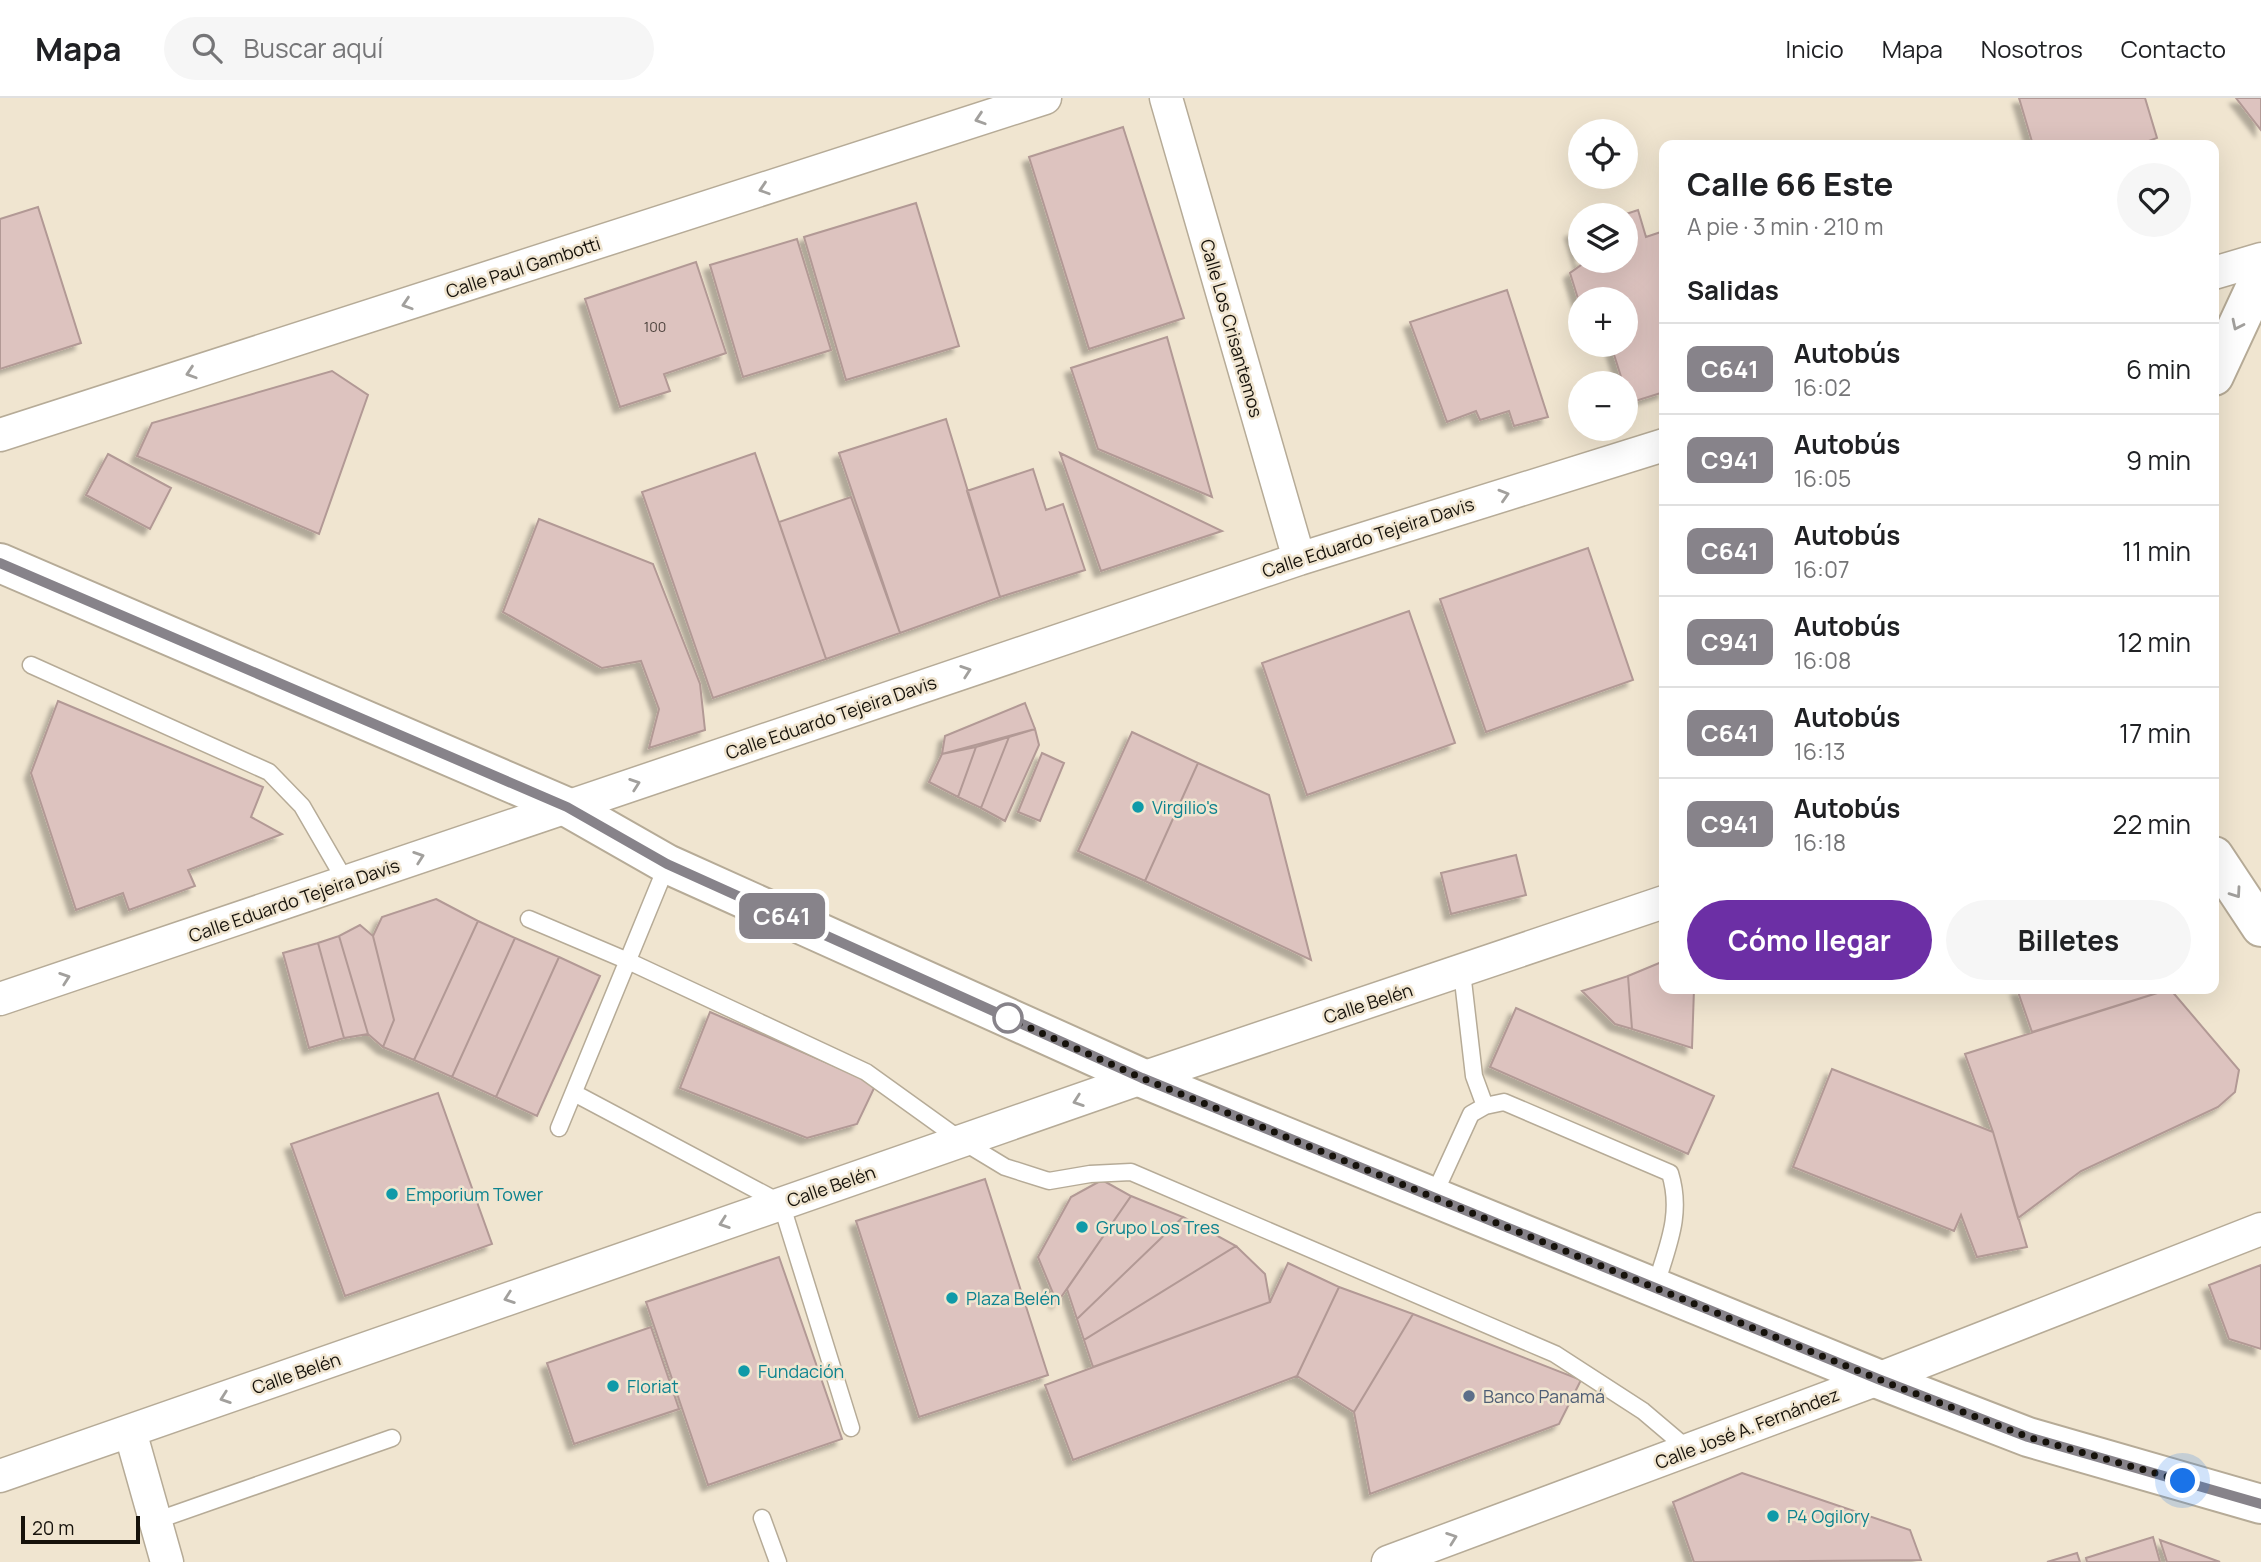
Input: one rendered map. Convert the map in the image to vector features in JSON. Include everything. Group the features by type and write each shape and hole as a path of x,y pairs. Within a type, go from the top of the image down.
{"main road":[{"path":"2219,365 2261,275"},
{"path":"0,563 567,807 667,864 1142,1078 1878,1379 2028,1437 2261,1504"},
{"path":"2219,864 2261,927"}],"street":[{"name":"Calle Paul Gambotti","path":"0,435 1045,98"},
{"name":"Calle Los Crisantemos","path":"1166,98 1299,559"},
{"path":"2219,272 2261,259"},
{"name":"Calle Eduardo Tejeira Davis","path":"0,999 1299,559 1659,447"},
{"name":"Calle Belén","path":"0,1476 1142,1078 1659,904"},
{"name":"Calle José A. Fernández","path":"1388,1562 1878,1379 2261,1229"},
{"path":"130,1431 167,1562"}],"lane":[{"path":"31,665 269,772 302,806 346,882"},
{"path":"559,1128 667,864"},
{"path":"529,919 628,961 866,1072 962,1141 1005,1167 1049,1181 1090,1174 1131,1172 1555,1354 1643,1411 1689,1450"},
{"path":"1462,972 1474,1076 1485,1106"},
{"path":"574,1093 781,1203 851,1428"},
{"path":"1433,1197 1471,1114 1485,1106 1504,1102 1670,1173 1676,1195 1676,1215 1655,1288"},
{"path":"155,1521 392,1438"},
{"path":"762,1518 778,1562"}],"building":[{"path":"2019,98 2145,98 2157,138 2152,140 2032,140"},
{"path":"2236,98 2261,98 2261,130"},
{"path":"1123,127 1184,318 1089,349 1029,157"},
{"path":"916,203 959,346 846,380 804,237"},
{"path":"38,207 81,343 0,369 0,219"},
{"path":"1638,210 1646,237 1659,233 1659,394 1638,400 1638,371 1619,371 1615,357 1638,357 1638,287 1574,287 1570,273 1638,273"},
{"path":"797,239 831,350 743,377 710,265"},
{"path":"696,262 726,353 664,374 670,391 620,407 585,299"},
{"path":"1507,290 1548,417 1514,426 1509,411 1480,420 1476,411 1447,422 1410,322"},
{"path":"1167,337 1212,497 1098,449 1071,368"},
{"path":"332,371 368,395 319,534 137,456 152,423"},
{"path":"946,419 1000,597 900,633 839,453"},
{"path":"755,453 826,659 713,698 642,492"},
{"path":"1060,453 1222,531 1101,571"},
{"path":"108,454 171,488 150,529 86,495"},
{"path":"1033,469 1046,510 1063,504 1085,570 1000,597 967,491"},
{"path":"851,497 900,633 826,659 779,522"},
{"path":"539,519 653,564 700,684 705,730 649,748 659,709 641,661 602,668 503,612"},
{"path":"1588,548 1633,680 1486,732 1440,599"},
{"path":"1409,611 1455,743 1307,795 1262,663"},
{"path":"58,701 263,787 251,817 282,834 188,870 195,886 129,910 123,893 76,910 31,773"},
{"path":"1025,703 1035,729 942,754 945,736"},
{"path":"1035,729 1039,745 1005,821 981,808 1009,737"},
{"name":"Virgilio's","path":"1132,732 1198,763 1145,881 1078,851"},
{"path":"1009,737 981,808 958,797 976,747"},
{"path":"976,747 958,797 929,782 942,754"},
{"path":"1042,753 1064,763 1040,821 1018,812"},
{"path":"1198,763 1269,795 1311,960 1145,881"},
{"path":"1516,855 1526,895 1451,914 1441,873"},
{"path":"436,899 478,921 414,1060 383,1047 394,1020 373,936 382,917"},
{"path":"478,921 515,938 452,1077 414,1060"},
{"path":"360,925 373,936 394,1020 383,1047 368,1034 339,936"},
{"path":"339,936 368,1034 344,1038 318,943"},
{"path":"515,938 559,957 496,1097 452,1077"},
{"path":"318,943 344,1038 309,1048 283,953"},
{"path":"559,957 600,976 537,1116 496,1097"},
{"path":"1659,963 1659,994 1694,994 1692,1048 1632,1029 1628,976"},
{"path":"1628,976 1632,1029 1615,1024 1582,991"},
{"path":"2019,994 2154,994 2032,1032"},
{"path":"2154,994 2174,994 2239,1070 2235,1092 2218,1107 2081,1171 2018,1218 1993,1132 1965,1054"},
{"path":"1516,1008 1714,1096 1688,1154 1490,1067"},
{"path":"710,1012 876,1084 857,1124 807,1138 680,1088"},
{"path":"1832,1069 1993,1132 2027,1247 1977,1257 1961,1215 1954,1231 1793,1167"},
{"name":"Emporium Tower","path":"438,1093 492,1244 345,1296 291,1144"},
{"name":"Plaza Belén","path":"985,1179 1048,1375 919,1417 856,1221"},
{"name":"Grupo Los Tres","path":"1102,1180 1131,1196 1057,1303 1038,1257 1071,1197"},
{"path":"1131,1196 1183,1217 1077,1319 1067,1289"},
{"path":"1183,1217 1236,1246 1084,1340 1077,1319"},
{"path":"1236,1246 1265,1274 1270,1302 1093,1367 1084,1340"},
{"name":"Fundación","path":"779,1257 842,1439 708,1485 646,1302"},
{"path":"1288,1263 1339,1287 1297,1376 1073,1460 1045,1385 1270,1302"},
{"path":"2261,1265 2261,1349 2229,1339 2209,1285"},
{"path":"1339,1287 1413,1314 1354,1412 1297,1376"},
{"name":"Banco Panamá","path":"1413,1314 1581,1380 1559,1424 1370,1494 1354,1412"},
{"name":"Floriat","path":"651,1327 679,1409 574,1444 547,1363"},
{"name":"P4 Ogilory","path":"1742,1473 1910,1530 1921,1560 1694,1562 1673,1502"},
{"path":"2153,1537 2160,1562 2087,1562 2086,1558"},
{"path":"2160,1540 2220,1562 2167,1562"},
{"path":"2077,1553 2080,1562 2047,1562"}],"bus line":[{"name":"C641","path":"0,563 567,807 667,864 1142,1078 1878,1379 2028,1437 2261,1504"}],"place":[{"name":"Virgilio's","path":"1138,807"},
{"name":"Emporium Tower","path":"392,1194"},
{"name":"Grupo Los Tres","path":"1082,1227"},
{"name":"Plaza Belén","path":"952,1298"},
{"name":"Fundación","path":"744,1371"},
{"name":"Floriat","path":"613,1386"},
{"name":"Banco Panamá","path":"1469,1396"},
{"name":"P4 Ogilory","path":"1773,1516"}],"route":[{"path":"1008,1018 1142,1078 1878,1379 2028,1437 2183,1481"}]}
